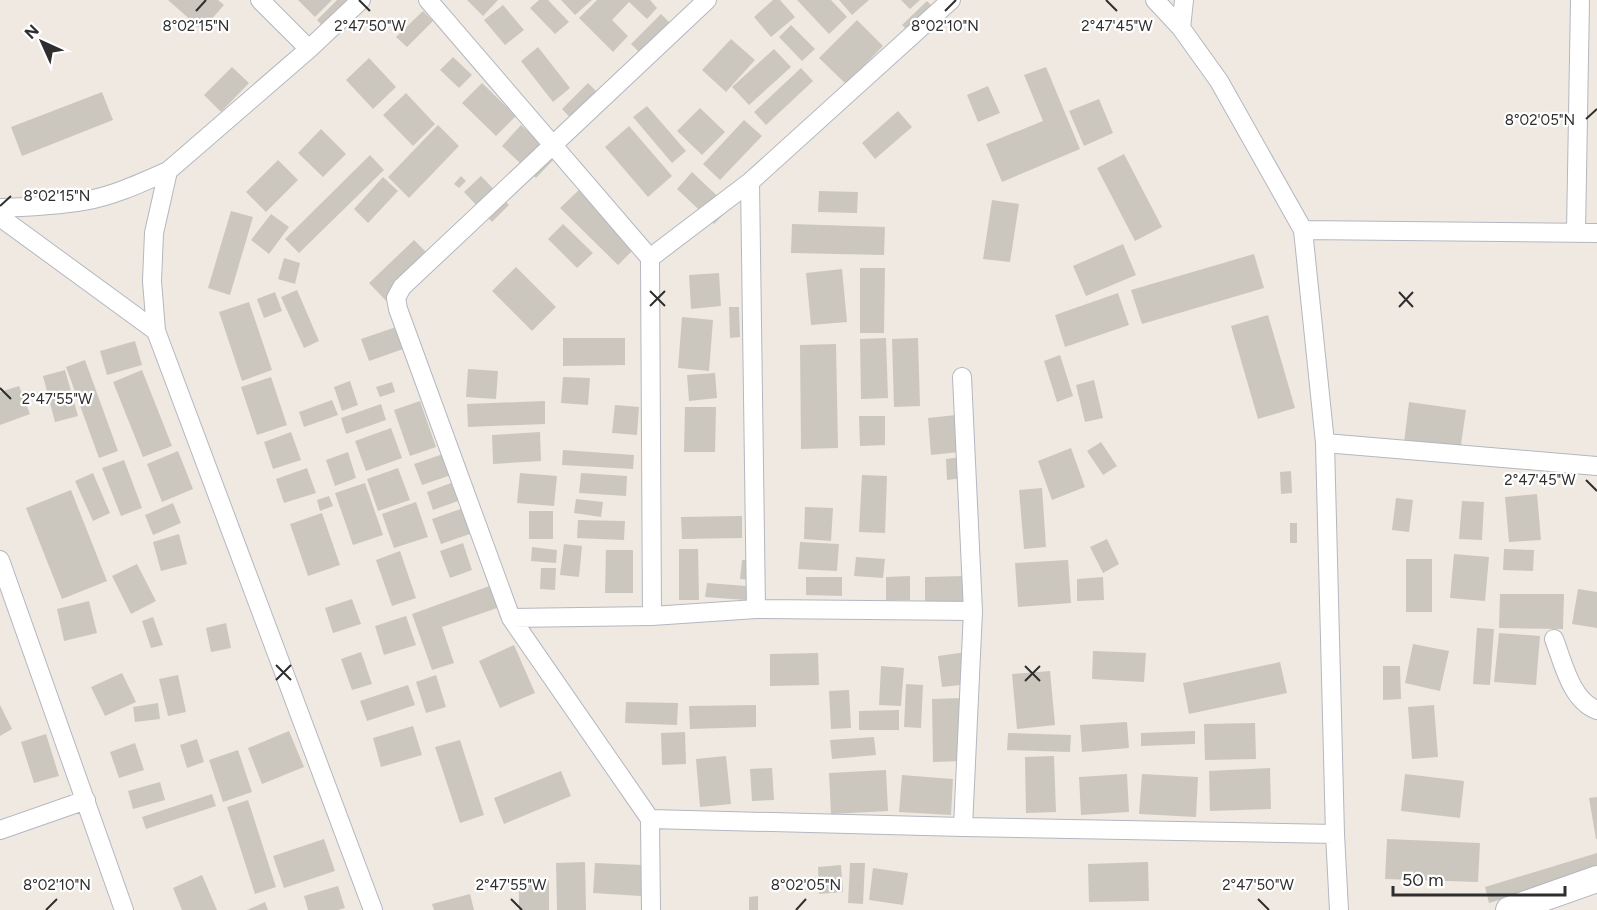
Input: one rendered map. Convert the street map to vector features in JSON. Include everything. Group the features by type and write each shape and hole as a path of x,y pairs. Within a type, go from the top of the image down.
{"street":[{"path":"260,0 309,49"},
{"path":"0,208 37,207 85,201 129,188 168,171 309,49 361,0"},
{"path":"428,0 650,258 652,616"},
{"path":"651,910 650,819 511,618 398,309 396,298 402,287 707,0"},
{"path":"650,258 750,182 951,0"},
{"path":"1155,0 1181,28 1219,81 1303,230 1325,443 1339,910"},
{"path":"1181,28 1184,0"},
{"path":"1576,232 1580,0"},
{"path":"168,171 154,233 152,281 156,331 373,910"},
{"path":"750,182 756,609"},
{"path":"0,217 156,331"},
{"path":"1303,230 1597,233"},
{"path":"962,377 973,611 963,828"},
{"path":"1325,443 1597,466"},
{"path":"0,560 5,589 86,800 124,910"},
{"path":"511,618 652,616 756,609 973,611"},
{"path":"1554,639 1576,694 1592,709 1597,710"},
{"path":"0,830 86,800"},
{"path":"650,819 963,828 1335,834"},
{"path":"1509,910 1597,879"}],"building":[{"path":"168,0 218,0 224,5 202,30"},
{"path":"298,0 332,0 315,17"},
{"path":"337,0 362,0 329,33 317,20"},
{"path":"467,0 498,0 483,16"},
{"path":"539,0 548,0 569,22 555,34 530,8"},
{"path":"561,0 592,0 575,15"},
{"path":"597,0 650,0 657,8 647,19 629,2 612,20 628,36 613,52 579,18"},
{"path":"773,0 780,0 795,17 771,37 754,17"},
{"path":"797,0 831,0 847,17 829,34"},
{"path":"839,0 869,0 852,15"},
{"path":"901,0 920,0 910,9"},
{"path":"927,1 942,17 918,41 902,25"},
{"path":"503,5 524,30 505,45 484,20"},
{"path":"423,11 433,21 407,47 396,37"},
{"path":"661,14 679,32 649,62 631,44"},
{"path":"857,20 883,46 846,84 819,58"},
{"path":"791,25 815,49 802,61 779,37"},
{"path":"731,39 755,60 726,92 702,70"},
{"path":"538,47 570,88 553,102 521,61"},
{"path":"774,49 791,67 749,105 732,87"},
{"path":"453,57 472,75 459,88 440,70"},
{"path":"369,58 396,87 373,109 346,80"},
{"path":"232,67 249,83 221,112 204,95"},
{"path":"1046,67 1080,149 1002,182 986,144 1043,121 1024,75"},
{"path":"801,68 813,81 766,125 754,112"},
{"path":"482,83 516,116 496,136 462,103"},
{"path":"588,83 607,102 581,129 562,109"},
{"path":"988,86 1000,113 978,122 967,95"},
{"path":"102,92 113,120 22,156 11,127"},
{"path":"406,93 435,124 413,146 383,115"},
{"path":"1099,99 1113,133 1084,146 1069,111"},
{"path":"647,106 686,151 672,163 633,117"},
{"path":"700,108 725,132 702,155 677,131"},
{"path":"898,111 912,127 875,159 862,143"},
{"path":"744,120 762,136 720,180 703,164"},
{"path":"438,125 459,146 409,198 388,177"},
{"path":"521,125 556,157 536,178 502,146"},
{"path":"629,126 672,176 648,197 605,147"},
{"path":"321,129 346,154 323,177 298,153"},
{"path":"1124,154 1162,227 1135,241 1097,168"},
{"path":"370,155 384,170 299,253 285,239"},
{"path":"278,160 298,180 266,212 246,192"},
{"path":"692,172 730,208 714,224 677,189"},
{"path":"461,176 466,181 459,188 454,184"},
{"path":"481,176 509,205 492,222 464,192"},
{"path":"383,177 398,191 368,223 354,209"},
{"path":"581,188 638,245 618,265 560,208"},
{"path":"819,191 858,192 857,213 818,212"},
{"path":"992,200 1019,204 1010,262 983,259"},
{"path":"231,211 253,217 230,295 208,288"},
{"path":"271,214 289,227 269,254 251,240"},
{"path":"563,224 593,253 577,268 548,239"},
{"path":"792,224 885,227 884,255 791,253"},
{"path":"414,240 436,262 391,306 369,283"},
{"path":"1123,244 1136,275 1086,296 1073,266"},
{"path":"1254,254 1264,288 1142,324 1131,290"},
{"path":"284,258 300,263 295,284 278,279"},
{"path":"516,267 556,307 532,331 492,291"},
{"path":"860,268 885,268 884,333 860,333"},
{"path":"842,269 847,322 811,325 806,273"},
{"path":"719,273 721,306 691,309 689,275"},
{"path":"297,290 319,341 304,348 281,297"},
{"path":"275,292 282,311 264,318 257,299"},
{"path":"1118,293 1129,325 1065,347 1055,315"},
{"path":"249,302 272,370 242,381 219,312"},
{"path":"729,307 739,307 740,337 730,338"},
{"path":"1268,315 1295,408 1258,419 1231,326"},
{"path":"682,317 713,320 709,371 678,368"},
{"path":"402,325 409,347 369,361 361,339"},
{"path":"563,338 625,338 625,365 563,366"},
{"path":"886,338 888,398 861,399 860,339"},
{"path":"918,338 920,406 894,407 892,339"},
{"path":"135,341 142,365 107,375 100,351"},
{"path":"836,344 838,448 801,449 800,345"},
{"path":"1060,355 1073,396 1057,402 1044,361"},
{"path":"85,360 118,451 99,458 66,367"},
{"path":"468,369 498,371 496,399 466,397"},
{"path":"65,370 78,416 55,422 43,376"},
{"path":"142,370 172,446 143,457 113,382"},
{"path":"715,373 717,398 689,401 687,375"},
{"path":"271,377 287,425 257,435 241,387"},
{"path":"563,377 590,378 588,405 561,403"},
{"path":"1094,380 1103,418 1085,422 1076,385"},
{"path":"350,381 358,405 342,411 334,387"},
{"path":"392,382 395,392 380,397 376,387"},
{"path":"19,386 30,414 0,425 0,392"},
{"path":"332,400 338,415 304,427 299,412"},
{"path":"420,401 436,447 410,456 394,410"},
{"path":"545,401 545,424 468,427 467,404"},
{"path":"1409,402 1466,410 1460,451 1404,443"},
{"path":"381,404 386,420 346,434 341,418"},
{"path":"615,405 639,407 637,435 612,433"},
{"path":"685,407 716,407 715,452 684,452"},
{"path":"956,415 959,452 931,455 928,418"},
{"path":"859,416 885,416 885,445 860,446"},
{"path":"391,428 402,458 366,471 355,441"},
{"path":"291,432 301,460 273,469 264,442"},
{"path":"540,432 541,461 493,464 492,435"},
{"path":"1101,442 1117,466 1103,475 1087,451"},
{"path":"1071,448 1085,487 1052,500 1038,461"},
{"path":"563,450 634,455 633,469 562,465"},
{"path":"178,451 193,489 162,502 147,464"},
{"path":"348,452 356,478 335,486 326,460"},
{"path":"446,453 454,474 422,485 414,464"},
{"path":"961,457 963,478 947,480 946,459"},
{"path":"124,460 142,508 121,516 102,468"},
{"path":"307,468 316,493 284,503 276,479"},
{"path":"398,468 410,500 378,511 367,479"},
{"path":"1291,471 1292,493 1281,494 1280,472"},
{"path":"93,473 110,513 93,521 75,481"},
{"path":"520,473 557,476 554,506 517,503"},
{"path":"581,473 627,476 626,496 579,493"},
{"path":"862,475 887,476 885,533 859,532"},
{"path":"365,483 383,535 353,545 335,493"},
{"path":"451,483 458,501 433,510 427,492"},
{"path":"1042,488 1046,547 1024,549 1019,490"},
{"path":"71,490 107,581 62,599 26,508"},
{"path":"1537,494 1541,540 1509,542 1505,497"},
{"path":"329,496 333,506 320,511 317,500"},
{"path":"1396,498 1413,500 1409,532 1392,530"},
{"path":"576,499 603,502 601,517 574,513"},
{"path":"1462,501 1484,502 1482,540 1459,539"},
{"path":"416,502 428,537 394,548 382,514"},
{"path":"173,503 181,523 153,535 145,515"},
{"path":"472,505 481,530 441,544 432,519"},
{"path":"805,507 833,508 831,541 804,539"},
{"path":"529,511 553,511 553,539 529,539"},
{"path":"322,513 340,565 308,576 290,524"},
{"path":"742,516 742,538 682,539 681,517"},
{"path":"578,520 625,521 624,540 577,538"},
{"path":"1290,523 1297,523 1297,543 1290,543"},
{"path":"179,534 187,564 161,571 153,542"},
{"path":"1107,539 1119,564 1103,573 1090,547"},
{"path":"800,542 839,544 837,571 798,569"},
{"path":"463,543 472,570 450,578 440,551"},
{"path":"564,544 582,546 579,577 560,575"},
{"path":"532,547 557,550 556,563 531,561"},
{"path":"679,549 698,549 699,600 679,600"},
{"path":"1504,549 1534,550 1533,571 1503,570"},
{"path":"606,550 633,550 633,593 605,593"},
{"path":"400,551 416,598 392,606 376,560"},
{"path":"1454,554 1489,557 1485,601 1450,598"},
{"path":"856,557 885,559 883,578 854,576"},
{"path":"1406,559 1432,559 1432,612 1406,612"},
{"path":"742,560 752,560 751,580 740,579"},
{"path":"1068,560 1071,603 1018,607 1015,563"},
{"path":"137,564 156,601 131,614 112,576"},
{"path":"541,568 556,568 555,590 540,589"},
{"path":"910,576 910,600 886,600 886,577"},
{"path":"964,576 964,604 925,605 925,577"},
{"path":"806,577 842,577 842,596 806,595"},
{"path":"1103,577 1104,600 1077,601 1077,579"},
{"path":"707,583 747,586 746,600 705,597"},
{"path":"495,584 503,606 442,627 454,663 432,670 412,614"},
{"path":"1578,589 1597,592 1597,628 1572,624"},
{"path":"1500,594 1564,594 1563,629 1499,628"},
{"path":"352,599 361,624 333,633 325,608"},
{"path":"89,601 97,633 64,641 57,609"},
{"path":"406,616 416,645 384,655 375,626"},
{"path":"153,617 163,645 151,648 142,621"},
{"path":"226,623 231,648 211,652 206,628"},
{"path":"1477,628 1494,629 1490,685 1473,684"},
{"path":"1499,633 1540,636 1536,685 1494,682"},
{"path":"1413,644 1449,651 1440,691 1405,683"},
{"path":"514,645 535,693 500,708 479,661"},
{"path":"1093,651 1146,653 1144,682 1092,679"},
{"path":"361,652 372,684 352,690 341,659"},
{"path":"966,652 969,684 942,687 938,656"},
{"path":"818,653 819,685 770,686 770,654"},
{"path":"1280,662 1287,693 1189,714 1183,683"},
{"path":"881,666 904,668 901,706 879,705"},
{"path":"1383,666 1400,666 1401,699 1383,700"},
{"path":"1050,671 1055,725 1017,729 1012,674"},
{"path":"122,673 136,702 105,716 91,687"},
{"path":"178,675 186,712 168,716 159,679"},
{"path":"436,675 446,707 426,713 416,682"},
{"path":"906,684 923,685 921,728 904,727"},
{"path":"408,685 415,705 367,721 360,701"},
{"path":"849,690 851,728 831,729 829,691"},
{"path":"962,698 964,761 933,762 932,699"},
{"path":"626,702 678,703 677,725 625,723"},
{"path":"158,703 160,719 135,722 133,707"},
{"path":"0,705 12,729 0,736"},
{"path":"756,705 756,727 690,729 689,706"},
{"path":"1434,705 1438,757 1412,759 1408,707"},
{"path":"899,710 899,730 859,730 859,711"},
{"path":"1127,722 1129,748 1082,752 1080,725"},
{"path":"1255,723 1256,759 1205,760 1204,724"},
{"path":"413,726 422,755 381,767 373,738"},
{"path":"289,731 304,767 262,784 248,748"},
{"path":"1195,731 1195,744 1141,746 1141,733"},
{"path":"685,732 686,764 662,765 661,733"},
{"path":"1008,733 1071,735 1070,752 1007,750"},
{"path":"46,734 59,776 34,783 21,742"},
{"path":"874,737 876,755 832,759 830,740"},
{"path":"197,739 204,762 187,768 180,745"},
{"path":"460,740 484,815 460,823 435,747"},
{"path":"135,743 144,770 119,778 110,752"},
{"path":"238,750 252,792 223,802 209,760"},
{"path":"726,756 731,804 700,807 696,759"},
{"path":"1054,756 1056,812 1026,813 1025,757"},
{"path":"772,768 774,800 752,801 750,769"},
{"path":"1270,768 1271,809 1210,811 1209,771"},
{"path":"886,770 888,811 831,814 829,773"},
{"path":"561,771 571,796 504,824 494,798"},
{"path":"1127,774 1129,812 1081,815 1079,777"},
{"path":"1142,774 1198,777 1196,817 1139,814"},
{"path":"1405,774 1464,781 1460,818 1401,811"},
{"path":"902,775 953,779 951,815 899,812"},
{"path":"160,782 165,800 133,809 128,791"},
{"path":"212,794 216,806 146,829 142,817"},
{"path":"1597,797 1597,839 1596,839 1589,798"},
{"path":"248,800 276,887 255,894 227,807"},
{"path":"324,839 335,871 284,888 273,856"},
{"path":"1387,839 1480,843 1478,882 1385,879"},
{"path":"1597,853 1597,870 1489,903 1485,887"},
{"path":"585,862 586,910 557,910 556,863"},
{"path":"1148,862 1149,901 1089,902 1088,864"},
{"path":"595,863 643,865 641,896 593,893"},
{"path":"850,863 865,863 863,904 848,903"},
{"path":"841,865 843,892 819,894 818,867"},
{"path":"873,868 908,873 903,905 869,900"},
{"path":"202,875 217,910 182,910 173,888"},
{"path":"519,880 549,880 549,910 519,910"},
{"path":"338,886 345,908 308,910 304,896"},
{"path":"470,894 474,910 434,910 432,904"},
{"path":"758,896 758,910 749,910 749,897"},
{"path":"265,902 268,910 247,910"}]}
